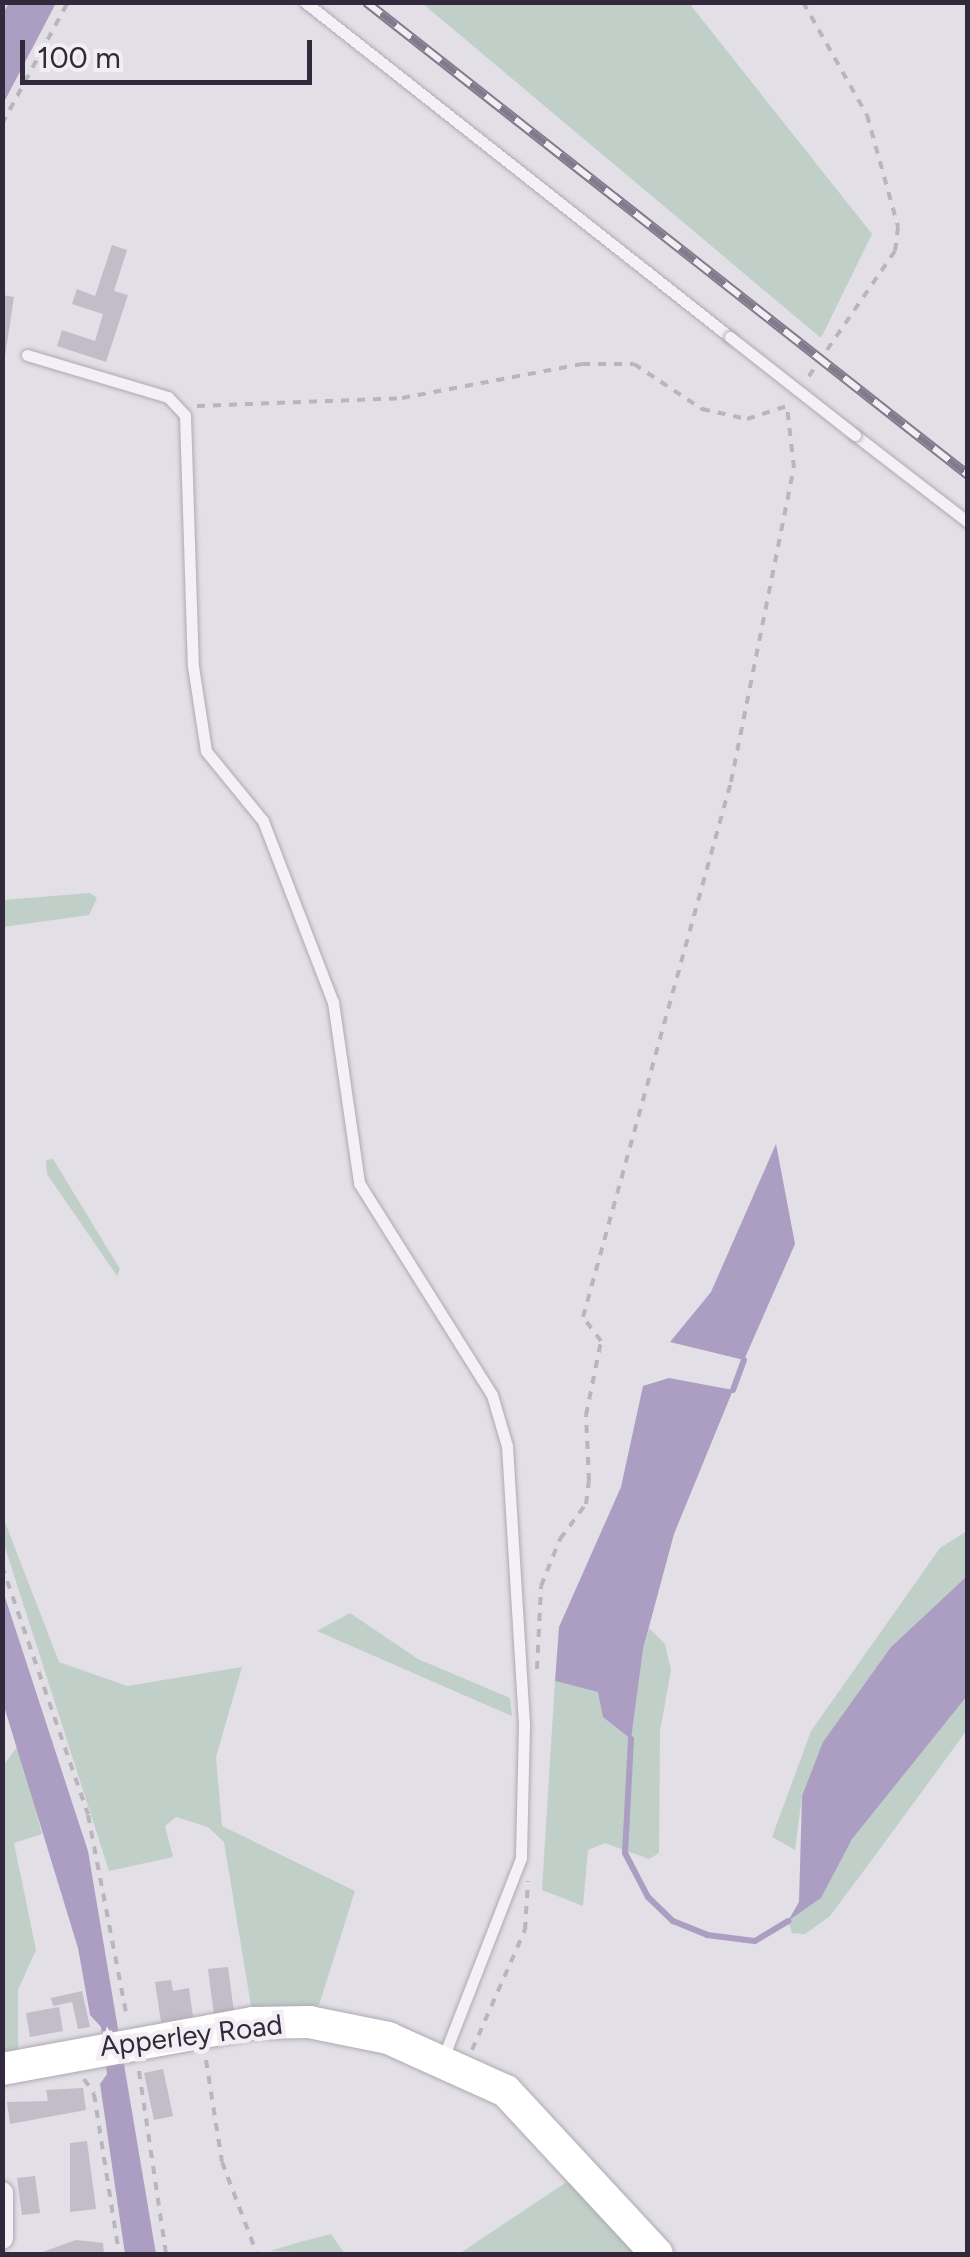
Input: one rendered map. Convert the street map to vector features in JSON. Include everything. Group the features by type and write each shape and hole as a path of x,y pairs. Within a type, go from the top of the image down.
{"street":[{"name":"Apperley Road","path":"2,2069 128,2041 202,2030 309,2022 454,2062 539,2120 657,2254"},
{"path":"2,2193 2,2238"}],"lane":[{"path":"304,2 968,522"},
{"path":"28,355 168,397 181,411 198,725 206,751 264,821 333,1002 358,1183 492,1396 507,1446 522,1696 521,1858 454,2062"}],"path":[{"path":"2,124 68,2"},
{"path":"181,411 402,398 582,364 634,364 702,409 747,420 787,406 895,252 898,227 867,115 802,2"},
{"path":"522,1696 540,1655 541,1586 560,1539 586,1504 595,1352 601,1342 583,1317 731,782 794,468 787,406"},
{"path":"2,1566 88,1815 166,2254"},
{"path":"454,2062 525,1930 530,1889 521,1858"},
{"path":"202,2030 222,2162 258,2254"},
{"path":"84,2050 119,2254"}],"shaded area":[{"path":"9,3 56,3 3,104 3,13"},
{"path":"422,3 689,3 872,234 821,338"},
{"path":"90,893 97,898 89,915 3,927 3,900"},
{"path":"776,1144 795,1244 744,1360 670,1342 711,1292"},
{"path":"53,1159 120,1269 117,1276 47,1174 46,1160"},
{"path":"669,1378 733,1390 674,1534 643,1649 631,1739 603,1717 598,1692 555,1681 559,1627 621,1487 643,1386"},
{"path":"3,1517 59,1662 127,1686 242,1667 216,1757 222,1826 355,1891 319,2005 252,2012 224,1842 208,1827 176,1817 165,1826 173,1857 109,1871 3,1541"},
{"path":"967,1531 967,1576 891,1647 802,1796 795,1850 772,1837 811,1731 940,1548"},
{"path":"967,1576 967,1696 852,1839 821,1898 788,1921 799,1902 802,1796 823,1742 891,1647"},
{"path":"2,1588 88,1851 156,2254 125,2254 100,2084 107,2074 101,2027 90,2015 78,1948 3,1703"},
{"path":"350,1613 418,1659 510,1698 512,1716 317,1631"},
{"path":"649,1628 665,1644 671,1670 660,1731 659,1853 649,1859 605,1843 588,1850 583,1906 542,1890 555,1681 598,1692 643,1649"},
{"path":"967,1696 967,1730 874,1857 830,1916 805,1934 792,1933 788,1921 821,1898 851,1839"},
{"path":"18,1746 42,1834 14,1843 36,1950 18,1990 18,2055 3,2057 2,1767"},
{"path":"571,2179 635,2254 459,2254"},
{"path":"331,2234 345,2254 270,2251 300,2242"}],"building":[{"path":"112,245 127,250 114,291 128,295 106,362 57,346 62,330 95,341 103,314 72,304 77,289 95,296"},
{"path":"2,295 14,297 5,356 2,355"},
{"path":"228,1967 234,2012 214,2015 208,1969"},
{"path":"171,1980 173,1991 189,1988 193,2017 161,2022 155,1982"},
{"path":"82,1991 90,2027 78,2029 72,2002 53,2006 51,1998"},
{"path":"59,2007 63,2031 30,2037 26,2013"},
{"path":"163,2069 173,2116 154,2120 144,2073"},
{"path":"83,2088 86,2110 10,2124 7,2102 48,2101 46,2090"},
{"path":"87,2141 96,2209 70,2212 70,2143"},
{"path":"35,2176 40,2213 22,2215 17,2178"},
{"path":"76,2240 103,2243 104,2254 37,2254"}],"waterway":[{"path":"733,1390 744,1360"},
{"path":"631,1739 625,1853 648,1897 673,1921 707,1935 755,1941 788,1921"}],"railway":[{"path":"366,2 968,475"}]}
